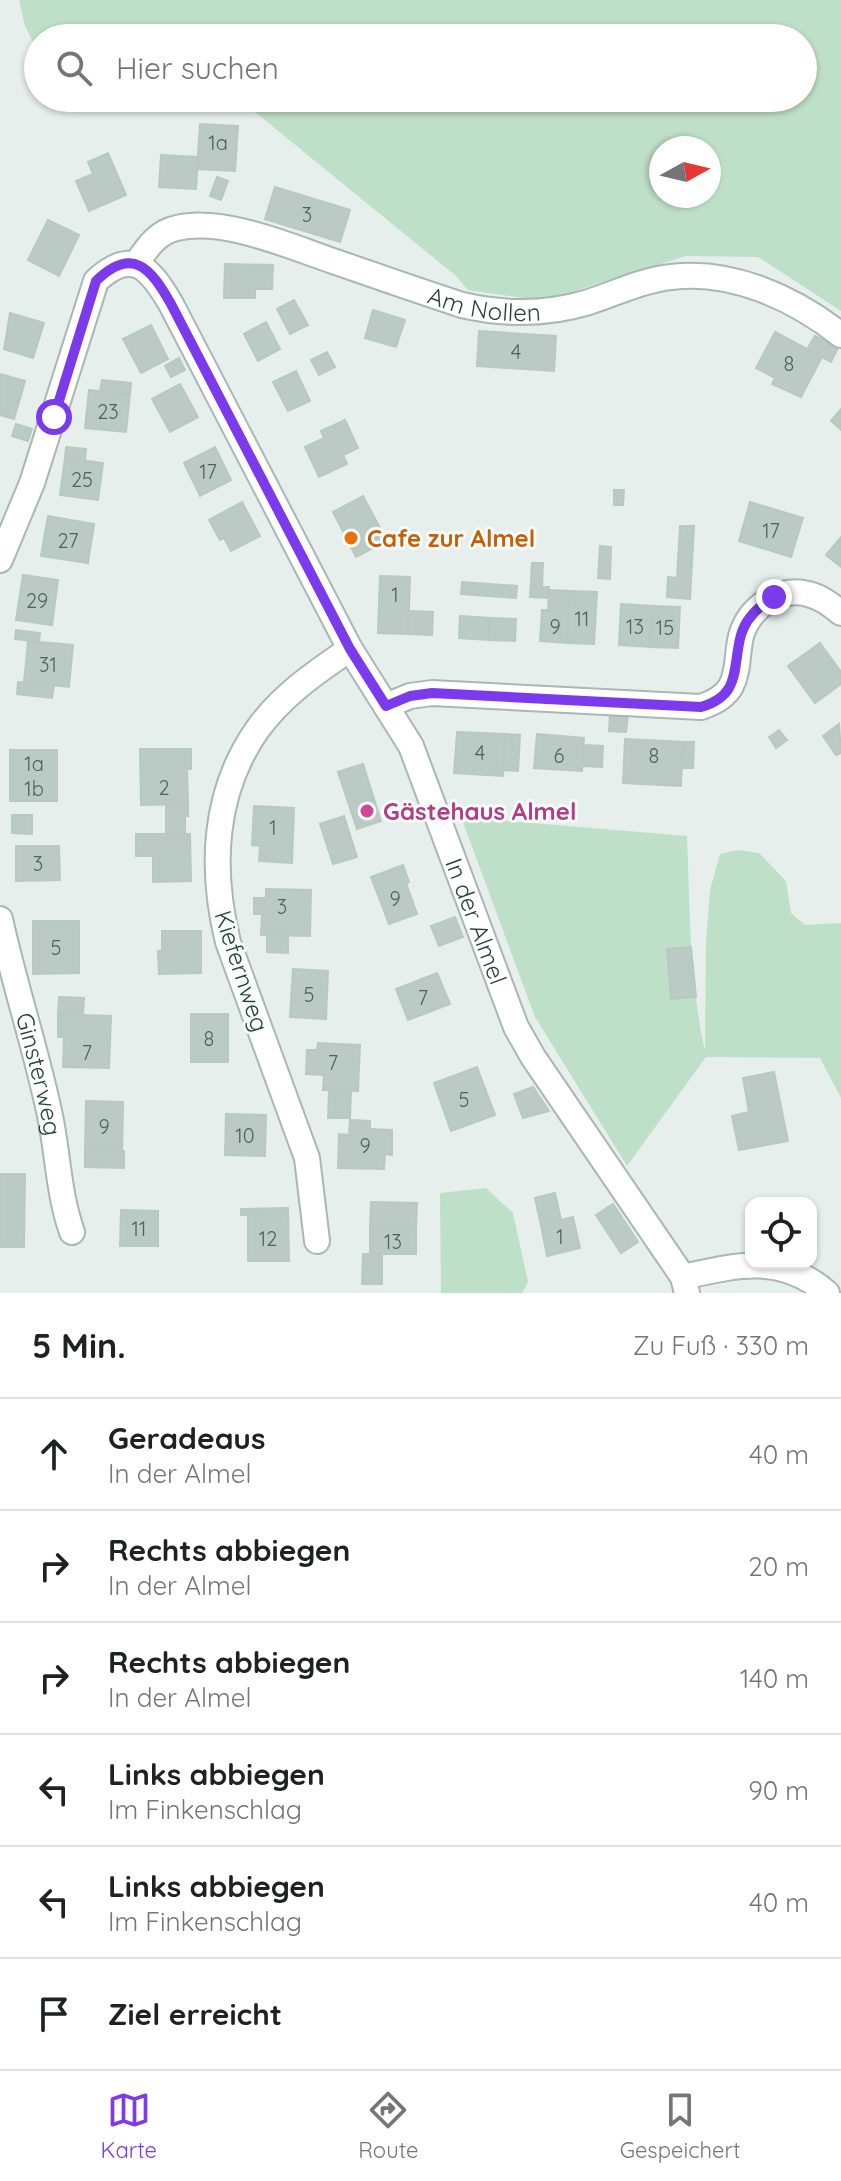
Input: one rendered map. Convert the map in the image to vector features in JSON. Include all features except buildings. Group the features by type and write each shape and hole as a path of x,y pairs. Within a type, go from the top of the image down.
{"street":[{"name":"Am Nollen","path":"136,264 150,243 176,228 227,229 267,239 462,305 492,312 522,313 556,310 644,282 699,275 727,279 773,294 841,335"},
{"path":"0,560 32,483 96,281 120,263 136,264"},
{"name":"In der Almel","path":"136,264 148,270 171,304 350,649 411,746 429,787 516,1027 685,1285"},
{"path":"386,706 410,696 432,693 701,707 722,697 733,682 741,635 757,608 774,597 806,593 823,599 841,613"},
{"name":"Kiefernweg","path":"317,1241 307,1158 228,942 216,874 217,837 226,797 241,758 257,729 306,680 350,649"},
{"name":"Ginsterweg","path":"0,919 8,959 43,1081 56,1139 62,1197 72,1232"},
{"path":"685,1285 740,1265 763,1264 783,1268 816,1283 827,1293"}],"green space":[{"path":"19,0 841,0 841,311 758,257 686,256 543,301 468,290 456,276 255,112 817,112 817,24 25,24"},
{"path":"461,817 687,836 693,971 705,1051 710,890 720,854 738,850 759,853 786,881 791,913 805,925 841,923 841,1098 820,1058 706,1057 627,1166 535,1017"},
{"path":"486,1188 513,1213 528,1282 522,1293 441,1293 440,1193"}],"place":[{"name":"Cafe zur Almel","path":"351,538"},
{"name":"Gästehaus Almel","path":"367,811"}],"route":[{"path":"54,417 96,281 120,263 136,264 148,270 171,304 350,649 386,706 410,696 432,693 701,707 722,697 728,690 733,682 741,635 757,608 774,597"}]}
